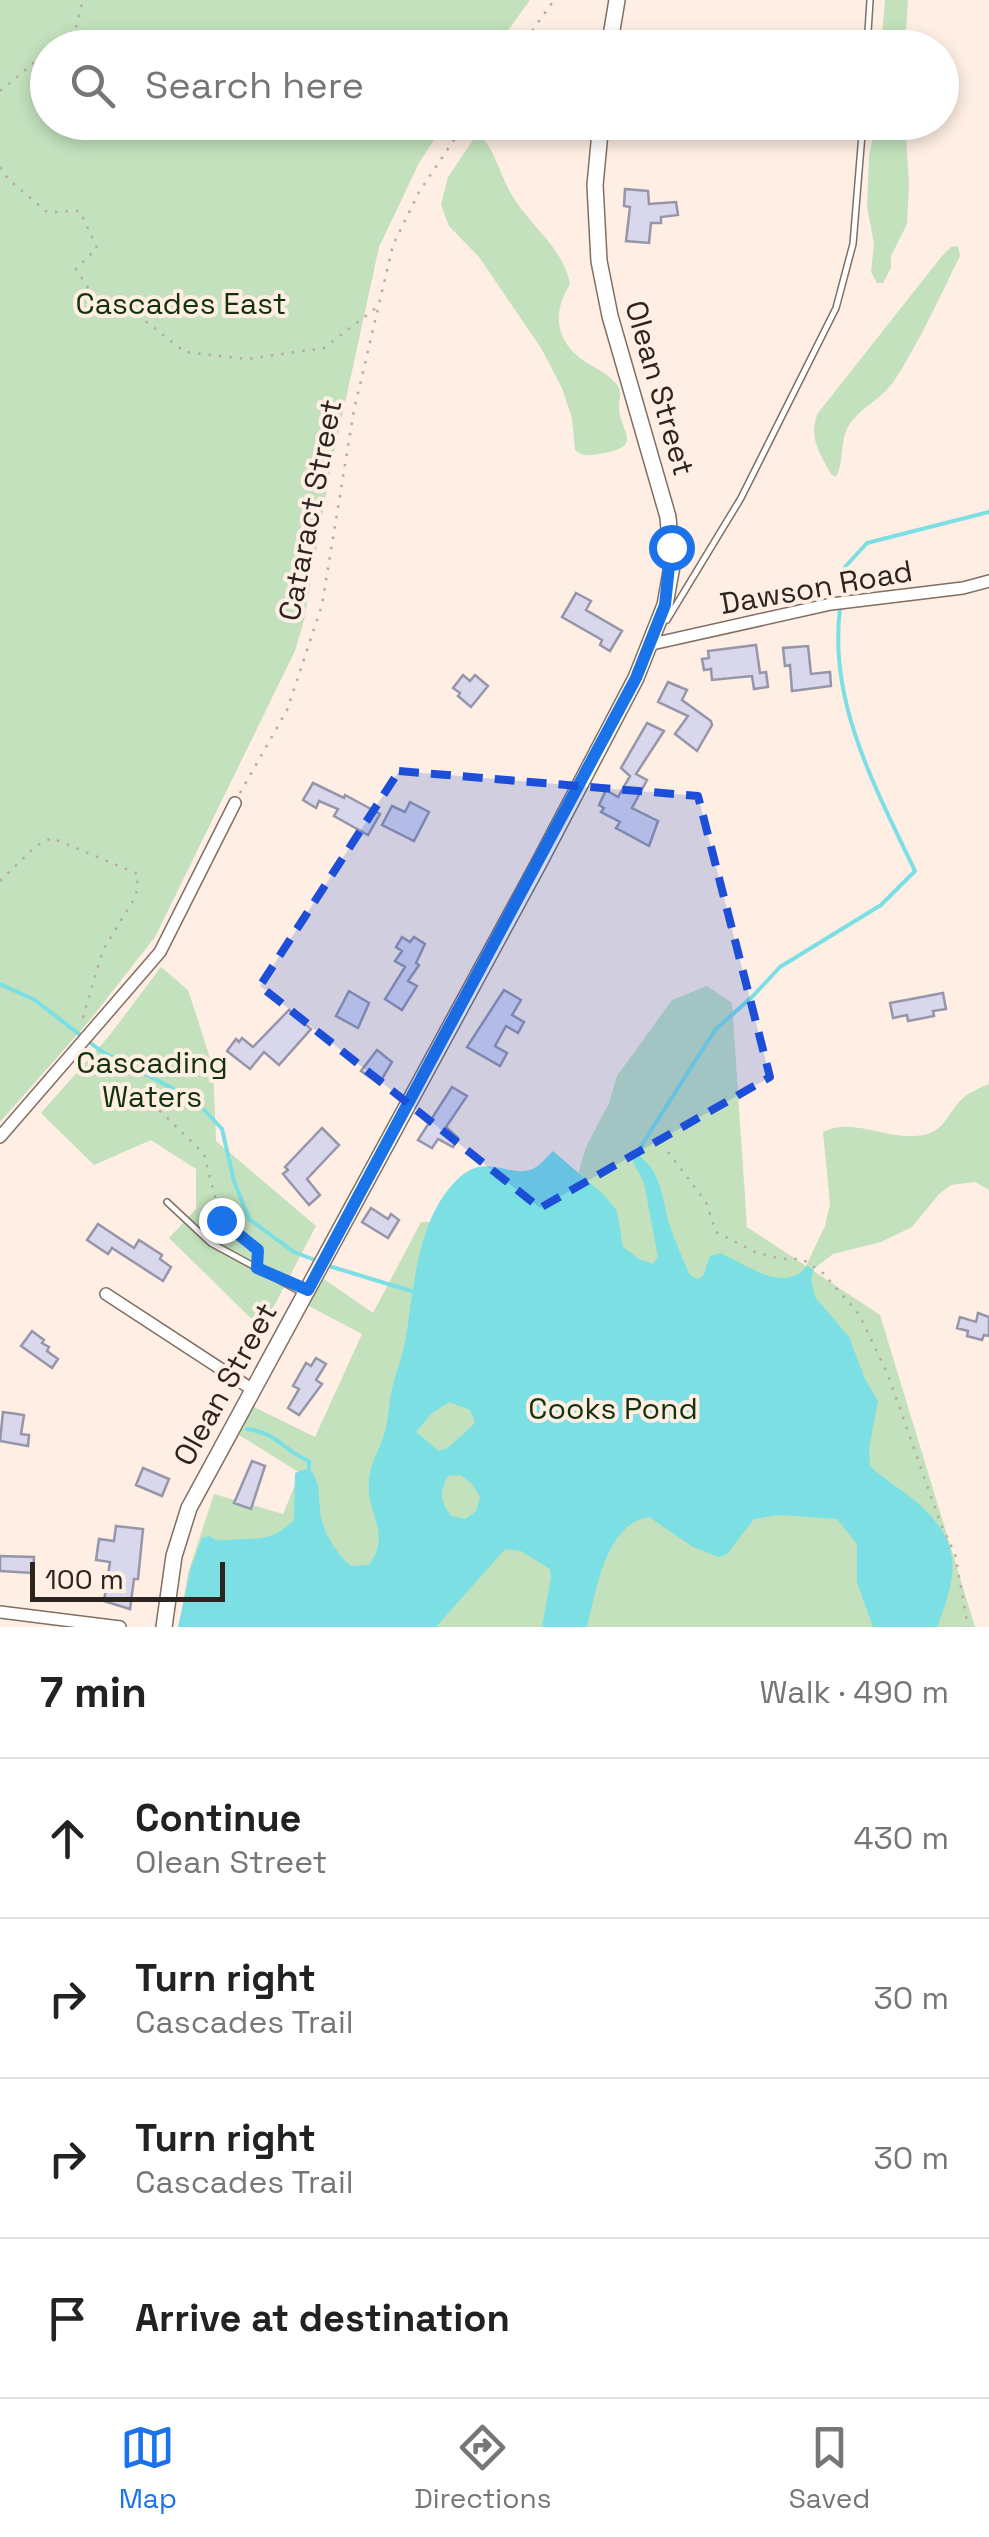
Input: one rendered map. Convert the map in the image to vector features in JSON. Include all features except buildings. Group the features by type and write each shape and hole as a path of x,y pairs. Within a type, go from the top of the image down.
{"street":[{"path":"612,30 617,0"},
{"name":"Olean Street","path":"164,1627 172,1564 183,1522 539,862 652,644 669,585 668,518 601,272 595,218 600,140"},
{"name":"Dawson Road","path":"652,644 831,604 963,588 989,581"},
{"path":"0,1138 160,952 235,803"},
{"path":"106,1294 253,1390"},
{"path":"0,1612 120,1627"}],"lane":[{"path":"868,30 870,0"},
{"path":"652,644 741,498 836,308 852,244 861,140"},
{"path":"168,1202 211,1243 305,1294"}],"path":[{"path":"74,30 84,0"},
{"path":"533,30 554,0"},
{"path":"0,92 30,66"},
{"name":"Cataract Street","path":"235,803 286,710 322,605 354,410 393,245 429,176 454,140"},
{"path":"0,167 8,179 47,212 80,211 97,248 76,268 97,302 125,305 184,352 248,359 324,348 379,306"},
{"path":"0,881 36,846 52,838 138,874 136,896 103,950 76,1036 103,1072 149,1100 204,1154 221,1220 258,1250 257,1268"},
{"path":"668,1152 706,1202 716,1232 755,1252 781,1259 802,1259 823,1273 859,1314 888,1374 954,1554 968,1627"}],"highlighted area":[{"path":"399,771 698,796 770,1077 540,1208 260,986"}],"green space":[{"name":"Cascades East","path":"0,0 530,0 508,30 30,30 30,140 434,140 379,247 295,651 155,937 90,1020 0,1122"},
{"path":"885,0 908,0 906,30 882,30"},
{"path":"473,140 484,140 510,192 566,270 570,284 559,313 561,332 572,351 610,377 619,389 619,409 627,437 623,447 589,455 575,450 572,418 562,388 541,348 479,257 449,226 441,205 448,177"},
{"path":"872,140 906,140 907,224 883,283 877,283 871,272 874,243 867,207"},
{"path":"958,246 960,256 903,366 889,387 849,425 836,477 816,444 818,413 942,256"},
{"name":"Cascading Waters","path":"161,967 188,990 213,1067 216,1141 316,1226 262,1329 169,1238 196,1209 196,1169 151,1140 94,1165 41,1113 109,1036"},
{"name":"Cooks Pond","path":"707,986 732,1003 747,1227 806,1266 825,1226 830,1204 823,1132 849,1127 903,1136 930,1133 965,1097 989,1084 989,1190 975,1182 951,1185 912,1227 881,1242 833,1254 812,1270 880,1315 975,1627 179,1627 188,1573 214,1494 283,1514 300,1473 239,1435 254,1407 315,1437 362,1334 307,1305 321,1277 373,1313 421,1222 496,1221 576,1181 586,1147 609,1103 617,1076 672,1000"}],"water":[{"name":"Cooks Pond","path":"553,1151 617,1211 623,1247 639,1259 653,1264 658,1257 644,1183 633,1162 636,1154 656,1175 671,1230 690,1275 697,1279 703,1276 710,1256 720,1253 777,1278 798,1274 807,1266 814,1270 811,1279 815,1297 849,1337 878,1401 869,1448 870,1466 930,1515 949,1544 952,1574 937,1627 873,1627 857,1582 857,1544 837,1519 780,1515 754,1519 727,1554 719,1557 693,1547 649,1517 634,1522 612,1546 587,1627 542,1627 550,1569 521,1551 505,1549 436,1627 178,1627 202,1538 256,1539 281,1531 294,1520 295,1473 309,1468 317,1481 321,1517 331,1542 351,1566 369,1565 379,1543 369,1478 384,1433 405,1344 419,1257 431,1219 440,1201 463,1174 483,1166 530,1170","holes":["449,1402 470,1410 475,1423 448,1448 439,1451 416,1432 431,1414","460,1475 480,1497 476,1511 465,1519 451,1516 442,1496 448,1476"]}],"waterway":[{"path":"843,584 845,567 867,543 989,512"},
{"path":"638,1158 636,1154 715,1030 780,967 881,905 915,871 871,777 848,711 838,644 840,609"},
{"path":"0,984 35,1000 101,1051 195,1100 222,1129 234,1181 249,1219 294,1252 320,1262"},
{"path":"329,1266 411,1291"},
{"path":"247,1429 274,1438 309,1461 309,1468"}],"route":[{"path":"221,1220 258,1250 257,1268 308,1290 636,678 665,605 671,547"}]}
